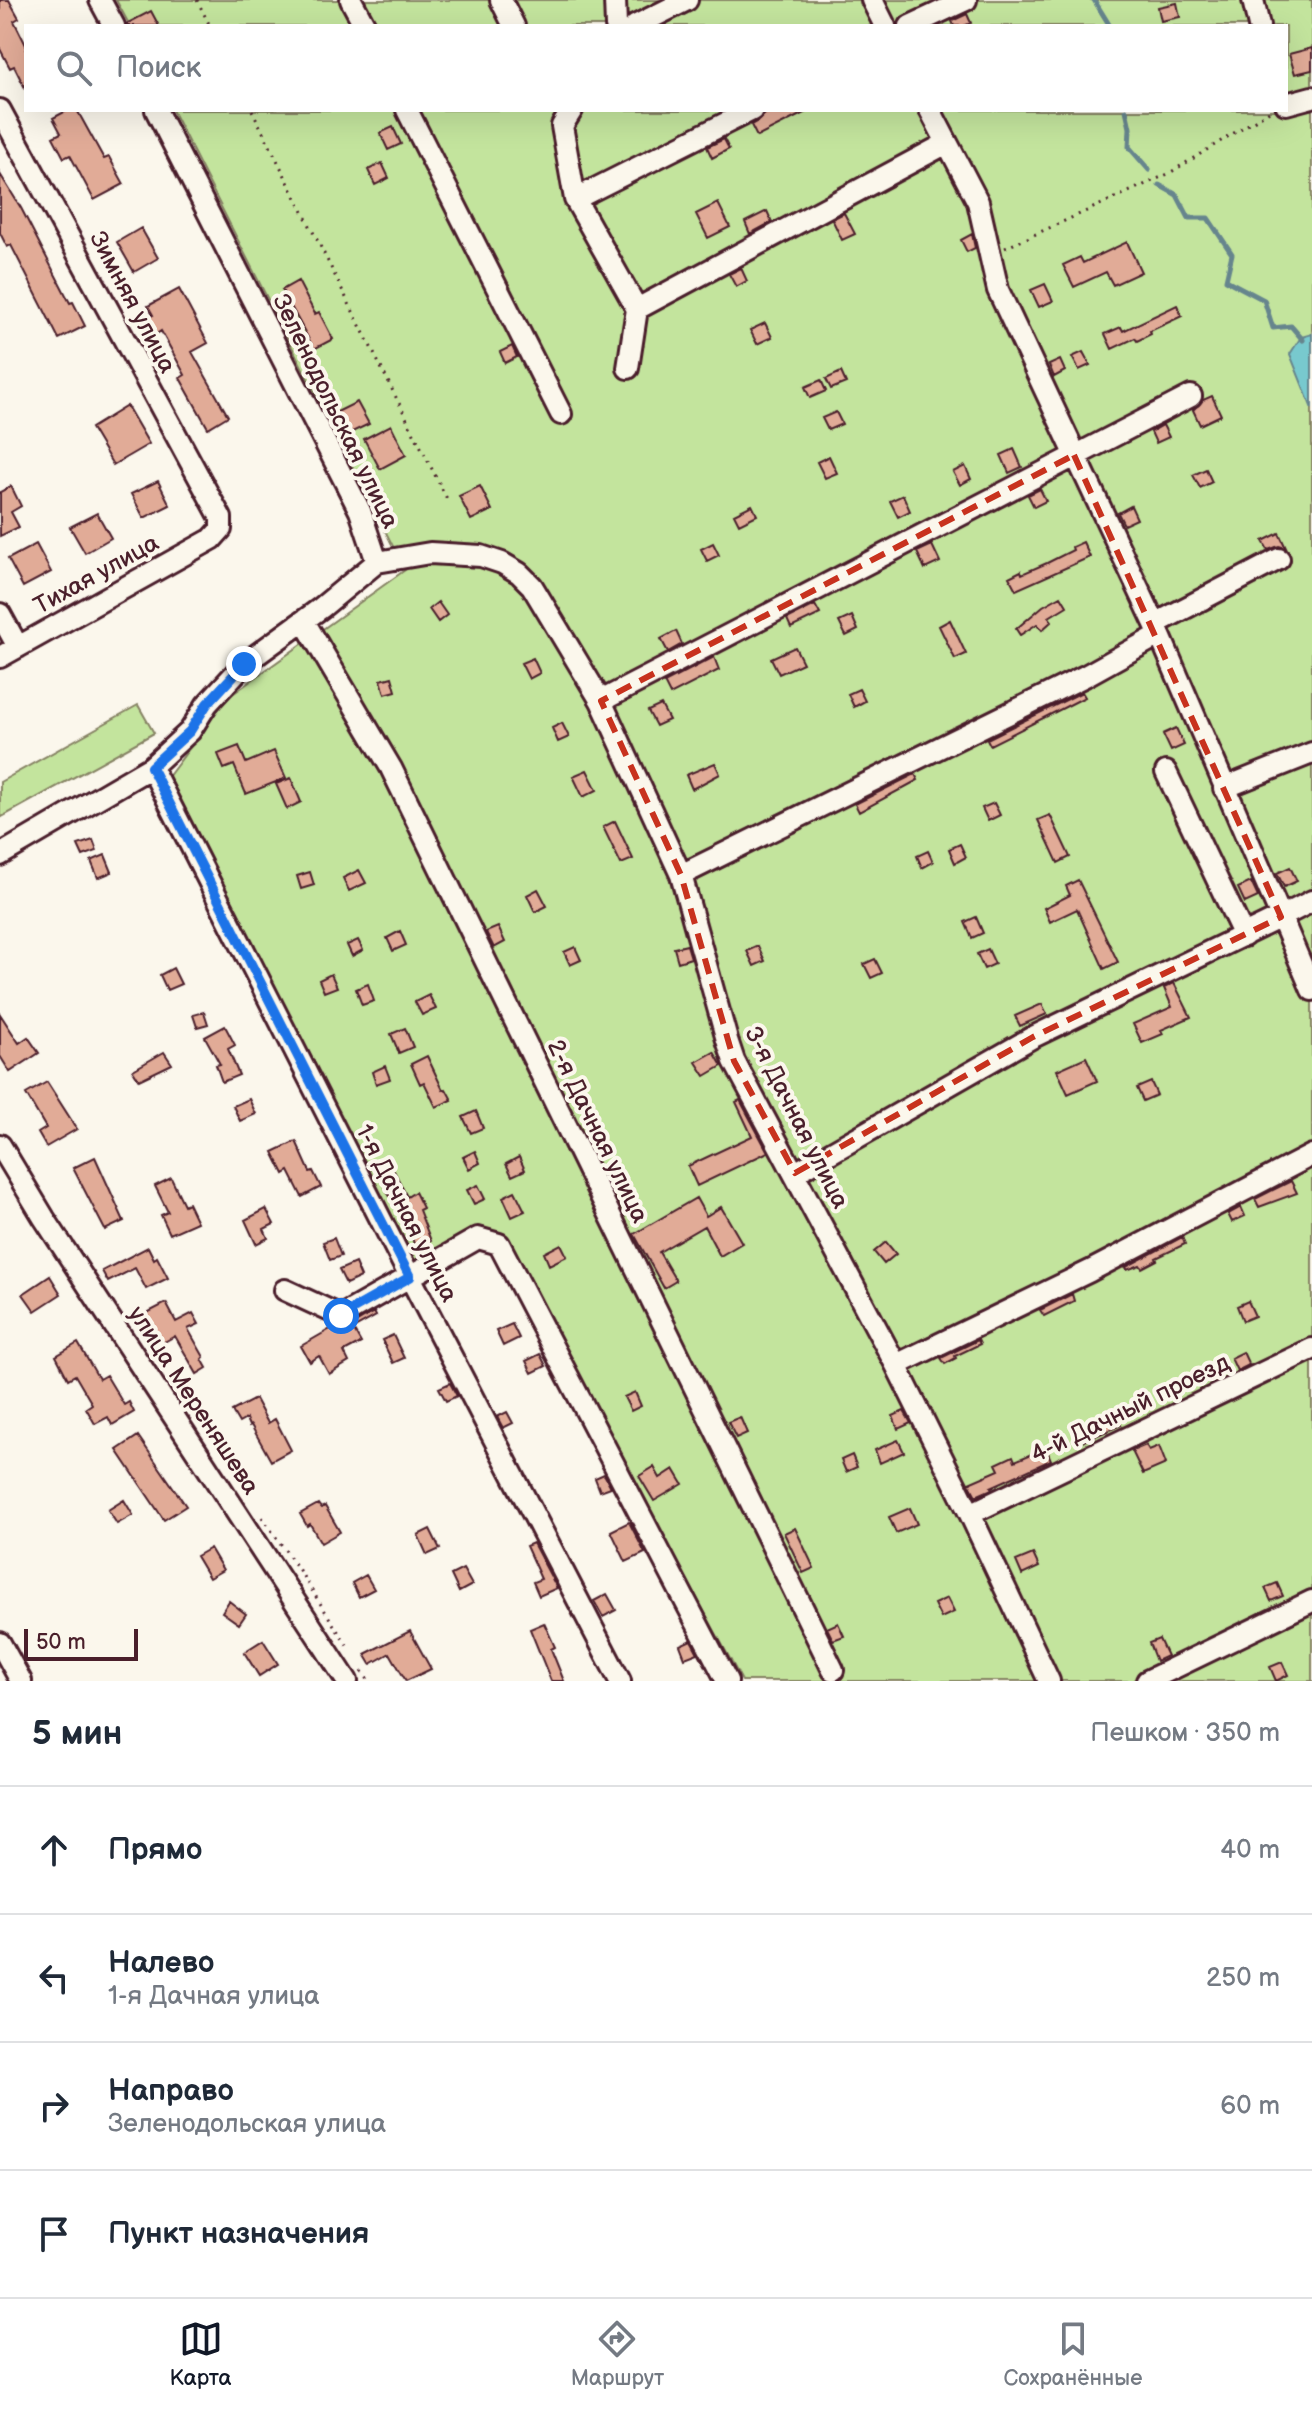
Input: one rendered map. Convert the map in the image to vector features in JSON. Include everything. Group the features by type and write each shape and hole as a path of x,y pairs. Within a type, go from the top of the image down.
{"street":[{"path":"100,0 113,24"},
{"path":"351,0 364,24"},
{"path":"501,0 513,24"},
{"path":"615,0 616,24"},
{"path":"639,24 687,0"},
{"path":"872,0 884,24"},
{"path":"914,24 966,0"},
{"path":"1253,0 1259,24"},
{"path":"1288,103 1312,97"},
{"name":"Зимняя улица","path":"0,110 221,518"},
{"name":"Зеленодольская улица","path":"0,855 151,767 190,731 207,704 244,664 377,562 360,511 157,112"},
{"path":"408,112 561,414"},
{"path":"575,199 748,112"},
{"path":"931,112 978,202 998,290 1157,629 1312,990"},
{"path":"562,115 575,199 637,309 628,368"},
{"path":"637,309 947,143"},
{"path":"601,701 1191,396"},
{"name":"Тихая улица","path":"0,614 9,652 212,539 221,529 221,518"},
{"name":"3-я Дачная улица","path":"377,562 405,556 453,553 481,556 519,573 538,594 601,701 681,875 734,1061 896,1365 1049,1681"},
{"path":"681,875 1085,676 1157,629 1279,559"},
{"name":"2-я Дачная улица","path":"304,621 391,768 833,1670"},
{"path":"1224,788 1312,753"},
{"name":"1-я Дачная улица","path":"151,767 620,1681"},
{"path":"1166,772 1244,936"},
{"path":"795,1173 1033,1037 1312,901"},
{"name":"улица Мереняшева","path":"0,1145 44,1218 347,1681"},
{"path":"896,1365 1090,1271 1312,1155"},
{"path":"285,1290 341,1316 478,1238 499,1244 727,1681"},
{"name":"4-й Дачный проезд","path":"970,1514 1312,1349"},
{"path":"1147,1681 1312,1601"},
{"path":"0,1643 21,1681"}],"path":[{"path":"197,0 209,24"},
{"path":"253,112 447,499"},
{"path":"990,255 1168,174 1268,112"}],"highlighted area":[{"path":"1074,455 1281,917 1033,1037 795,1173 734,1061 681,875 601,701"}],"green space":[{"path":"116,0 1312,0 1312,1681 742,1681 498,1231 475,1233 414,1264 168,777 227,698 405,570 173,112 1288,112 1288,24 129,24"},
{"path":"138,705 154,733 0,818 0,782"}],"water":[{"path":"1312,334 1312,409 1290,354 1301,337"}],"building":[{"path":"0,0 9,0 19,18 14,21 24,41 24,86 14,66 10,68 0,49"},
{"path":"1177,3 1180,17 1161,21 1158,7"},
{"path":"151,11 158,24 126,24"},
{"path":"967,14 971,23 953,24 952,21"},
{"path":"1312,48 1312,70 1295,74 1289,54"},
{"path":"64,112 78,112 104,159 109,157 124,184 94,200 70,155 64,158 53,137 61,133 53,118"},
{"path":"767,112 806,112 757,137 751,125"},
{"path":"393,127 401,144 388,150 380,133"},
{"path":"724,139 729,149 712,158 707,147"},
{"path":"382,163 389,178 375,185 368,170"},
{"path":"0,174 85,326 59,339 11,245 7,247 0,233"},
{"path":"718,203 730,227 708,238 696,214"},
{"path":"767,211 772,222 750,234 745,222"},
{"path":"844,213 855,234 842,240 832,219"},
{"path":"141,228 158,258 134,272 117,242"},
{"path":"972,234 975,248 967,252 961,240"},
{"path":"1127,242 1141,272 1113,285 1106,272 1074,287 1063,265 1080,257 1083,263"},
{"path":"741,268 747,281 736,287 729,274"},
{"path":"298,281 315,314 319,312 333,339 314,349 282,290"},
{"path":"1045,284 1053,301 1039,307 1031,290"},
{"path":"179,289 208,343 192,352 228,416 208,428 180,378 185,375 161,331 155,335 146,318 153,315 148,306"},
{"path":"1177,305 1182,316 1150,331 1151,334 1137,341 1135,338 1112,349 1105,334 1121,327 1123,331"},
{"path":"765,323 772,337 757,344 750,330"},
{"path":"512,346 517,357 505,363 500,352"},
{"path":"1083,352 1090,365 1079,370 1072,357"},
{"path":"1060,360 1065,371 1054,377 1049,365"},
{"path":"841,372 846,383 831,389 826,379"},
{"path":"821,380 826,391 810,398 805,387"},
{"path":"1212,396 1221,415 1200,425 1193,410"},
{"path":"357,402 369,424 348,434 337,412"},
{"path":"127,406 149,444 113,465 91,428"},
{"path":"836,412 842,424 828,430 822,418"},
{"path":"391,425 406,455 380,469 364,439"},
{"path":"1163,425 1169,437 1156,443 1151,432"},
{"path":"1014,449 1022,467 1009,473 1001,455"},
{"path":"829,456 837,473 825,478 817,462"},
{"path":"965,466 971,479 960,485 953,472"},
{"path":"1206,469 1212,482 1200,488 1193,475"},
{"path":"158,481 170,505 144,518 131,494"},
{"path":"11,486 21,506 11,512 19,527 0,536 0,492"},
{"path":"480,486 492,510 471,520 459,496"},
{"path":"1040,489 1046,501 1034,507 1028,495"},
{"path":"903,495 910,511 898,517 890,501"},
{"path":"752,505 757,515 739,524 734,514"},
{"path":"1131,506 1137,519 1124,525 1118,513"},
{"path":"97,513 111,538 85,553 70,527"},
{"path":"1279,533 1286,548 1279,546 1268,550 1263,541"},
{"path":"1083,542 1090,557 1016,590 1009,577 1047,563"},
{"path":"713,543 719,555 707,561 701,549"},
{"path":"36,544 51,572 23,587 8,559"},
{"path":"932,545 940,562 925,569 917,552"},
{"path":"1061,596 1067,606 1049,617 1052,621 1042,630 1037,624 1020,635 1016,629 1043,606"},
{"path":"438,602 447,615 438,622 429,609"},
{"path":"815,605 820,614 791,628 787,619"},
{"path":"852,616 858,630 846,636 839,622"},
{"path":"950,620 966,654 955,659 939,626"},
{"path":"676,631 682,644 668,652 661,639"},
{"path":"795,647 803,663 779,674 771,658"},
{"path":"714,657 719,670 670,695 664,683"},
{"path":"533,658 540,673 529,679 521,663"},
{"path":"392,677 396,691 385,694 381,680"},
{"path":"859,689 865,701 854,707 848,694"},
{"path":"1082,692 1085,697 990,745 987,739"},
{"path":"661,705 669,720 656,726 648,711"},
{"path":"562,723 569,737 558,742 552,728"},
{"path":"1176,728 1184,745 1171,751 1163,734"},
{"path":"239,746 246,763 274,751 286,778 246,794 234,765 224,769 218,754"},
{"path":"715,763 720,774 692,789 686,775"},
{"path":"587,770 597,790 583,797 573,776"},
{"path":"915,774 918,780 859,812 855,804"},
{"path":"291,778 301,802 287,809 276,784"},
{"path":"994,803 1000,815 988,821 982,808"},
{"path":"1050,815 1070,857 1058,863 1038,820"},
{"path":"615,821 633,859 621,864 603,827"},
{"path":"93,840 97,851 83,856 78,845"},
{"path":"960,844 966,857 955,863 949,849"},
{"path":"928,851 933,862 922,868 917,856"},
{"path":"105,855 112,872 98,878 91,861"},
{"path":"1290,867 1297,881 1284,887 1277,873"},
{"path":"359,870 366,883 349,891 343,878"},
{"path":"310,872 314,885 301,889 297,876"},
{"path":"1078,880 1118,962 1104,969 1077,909 1050,922 1044,908 1070,895 1066,886"},
{"path":"1251,882 1258,897 1245,903 1238,888"},
{"path":"538,889 547,906 535,912 527,895"},
{"path":"976,917 983,933 972,938 965,922"},
{"path":"498,927 505,942 494,948 486,932"},
{"path":"400,931 406,945 393,951 387,938"},
{"path":"358,940 363,950 352,956 347,945"},
{"path":"687,945 691,958 678,962 674,948"},
{"path":"758,946 765,961 754,966 747,951"},
{"path":"575,947 581,960 570,965 564,952"},
{"path":"988,949 995,964 984,969 977,954"},
{"path":"875,959 882,973 871,978 864,964"},
{"path":"173,968 181,984 167,990 160,975"},
{"path":"331,974 337,987 324,992 319,980"},
{"path":"1174,983 1191,1017 1161,1030 1163,1034 1142,1043 1133,1024 1172,1007 1164,988"},
{"path":"368,984 374,1001 362,1005 356,989"},
{"path":"429,995 436,1009 422,1015 415,1002"},
{"path":"1042,1004 1047,1014 1020,1026 1015,1016"},
{"path":"204,1012 208,1024 197,1027 193,1015"},
{"path":"0,1014 19,1043 28,1037 39,1053 10,1072 0,1056"},
{"path":"225,1026 235,1045 228,1049 239,1075 222,1082 216,1065 220,1064 205,1037"},
{"path":"405,1028 413,1047 399,1053 391,1034"},
{"path":"164,1052 172,1064 139,1080 133,1070"},
{"path":"714,1052 722,1066 705,1076 696,1062"},
{"path":"427,1056 443,1090 446,1089 452,1100 436,1107 411,1064"},
{"path":"1086,1057 1097,1081 1068,1094 1057,1070"},
{"path":"385,1066 390,1079 376,1084 372,1072"},
{"path":"47,1082 77,1129 46,1147 38,1133 46,1128 26,1094"},
{"path":"1151,1082 1157,1095 1143,1101 1137,1088"},
{"path":"249,1099 256,1114 240,1121 233,1106"},
{"path":"740,1100 768,1152 697,1186 688,1166 752,1136 736,1102"},
{"path":"476,1111 483,1128 471,1133 463,1117"},
{"path":"602,1138 609,1150 599,1155 592,1144"},
{"path":"296,1141 310,1172 313,1171 321,1187 302,1197 289,1171 284,1174 273,1152"},
{"path":"475,1151 480,1163 469,1169 463,1157"},
{"path":"95,1157 124,1221 105,1230 73,1168"},
{"path":"519,1157 525,1170 512,1176 506,1164"},
{"path":"394,1171 407,1197 415,1192 423,1208 419,1210 431,1241 415,1247 405,1217 402,1219 380,1178"},
{"path":"171,1178 184,1205 188,1203 197,1222 170,1234 161,1215 168,1212 155,1186"},
{"path":"1291,1181 1297,1193 1259,1207 1255,1199"},
{"path":"478,1185 485,1199 474,1204 467,1190"},
{"path":"515,1191 525,1211 512,1217 503,1197"},
{"path":"696,1198 706,1216 721,1207 742,1243 720,1256 704,1226 659,1252 676,1281 664,1288 634,1234"},
{"path":"1241,1207 1245,1216 1232,1222 1228,1214"},
{"path":"266,1209 274,1224 264,1229 268,1238 256,1244 245,1220"},
{"path":"1182,1237 1185,1244 1142,1268 1140,1265 1127,1270 1126,1267"},
{"path":"334,1238 341,1256 330,1260 323,1242"},
{"path":"886,1242 896,1254 884,1264 874,1252"},
{"path":"561,1244 567,1256 549,1265 544,1253"},
{"path":"148,1247 168,1278 146,1289 135,1268 108,1282 102,1271"},
{"path":"355,1263 361,1277 346,1284 339,1270"},
{"path":"50,1276 61,1294 35,1311 23,1294"},
{"path":"1072,1294 1074,1301 1044,1316 1040,1310"},
{"path":"1248,1301 1255,1316 1243,1321 1237,1306"},
{"path":"166,1303 176,1322 193,1313 199,1324 188,1329 207,1368 197,1374 175,1336 159,1345 143,1315"},
{"path":"374,1312 376,1316 353,1329 361,1343 344,1352 349,1362 329,1374 319,1356 310,1362 301,1346 334,1327 347,1328"},
{"path":"512,1324 519,1338 503,1346 496,1331"},
{"path":"393,1335 404,1358 393,1363 382,1340"},
{"path":"978,1340 980,1344 945,1364 941,1358"},
{"path":"78,1343 99,1379 106,1375 124,1405 129,1402 134,1412 112,1425 108,1417 95,1424 86,1408 92,1404 75,1375 68,1379 56,1356"},
{"path":"1243,1352 1249,1365 1237,1371 1231,1358"},
{"path":"540,1354 546,1366 532,1373 526,1361"},
{"path":"450,1383 457,1396 446,1401 439,1388"},
{"path":"635,1392 641,1406 631,1411 624,1397"},
{"path":"255,1399 268,1423 275,1419 291,1450 271,1461 251,1425 246,1419 239,1423 232,1411"},
{"path":"904,1411 911,1423 898,1429 893,1416"},
{"path":"507,1412 513,1423 503,1428 497,1417"},
{"path":"1115,1413 1121,1425 1084,1441 1079,1430"},
{"path":"740,1417 747,1433 736,1438 728,1422"},
{"path":"138,1436 186,1506 164,1520 117,1450"},
{"path":"898,1440 904,1452 880,1463 875,1450"},
{"path":"1146,1445 1149,1450 1159,1446 1166,1464 1143,1474 1132,1451"},
{"path":"1046,1448 1051,1460 976,1496 969,1483 999,1470 996,1464 1013,1456 1015,1461"},
{"path":"852,1455 857,1467 846,1472 841,1460"},
{"path":"654,1467 660,1478 674,1469 683,1484 654,1501 639,1476"},
{"path":"604,1474 611,1487 600,1491 595,1478"},
{"path":"124,1500 133,1515 117,1524 108,1510"},
{"path":"318,1504 321,1508 325,1506 340,1532 321,1543 300,1514"},
{"path":"910,1508 917,1524 896,1533 889,1517"},
{"path":"629,1522 645,1553 626,1562 611,1531"},
{"path":"795,1528 814,1568 803,1573 784,1533"},
{"path":"430,1529 440,1549 427,1555 418,1535"},
{"path":"533,1543 557,1588 539,1596 533,1582 541,1579 526,1546"},
{"path":"210,1548 223,1570 209,1578 196,1556"},
{"path":"1033,1554 1039,1567 1022,1575 1016,1561"},
{"path":"463,1569 472,1585 459,1592 451,1575"},
{"path":"366,1575 374,1589 359,1597 352,1583"},
{"path":"1277,1583 1283,1596 1271,1601 1265,1588"},
{"path":"607,1594 616,1610 603,1617 594,1601"},
{"path":"947,1598 954,1612 941,1618 934,1604"},
{"path":"229,1601 246,1614 239,1624 222,1612"},
{"path":"544,1623 555,1647 551,1649 564,1681 551,1681 530,1629"},
{"path":"838,1623 844,1636 833,1640 827,1628"},
{"path":"410,1631 431,1669 406,1681 390,1653 371,1664 365,1654"},
{"path":"1159,1639 1167,1656 1156,1661 1149,1643"},
{"path":"263,1640 278,1664 259,1676 244,1652"},
{"path":"691,1640 698,1653 685,1658 680,1645"},
{"path":"1282,1662 1288,1675 1276,1681 1270,1667"}],"waterway":[{"path":"1094,0 1109,24"},
{"path":"1126,112 1129,147 1149,170"},
{"path":"1159,185 1177,195 1189,218 1208,218 1232,254 1226,280 1264,300 1273,328 1291,326 1303,340"}],"route":[{"path":"244,664 207,704 190,731 151,767 410,1277 341,1316"}]}
